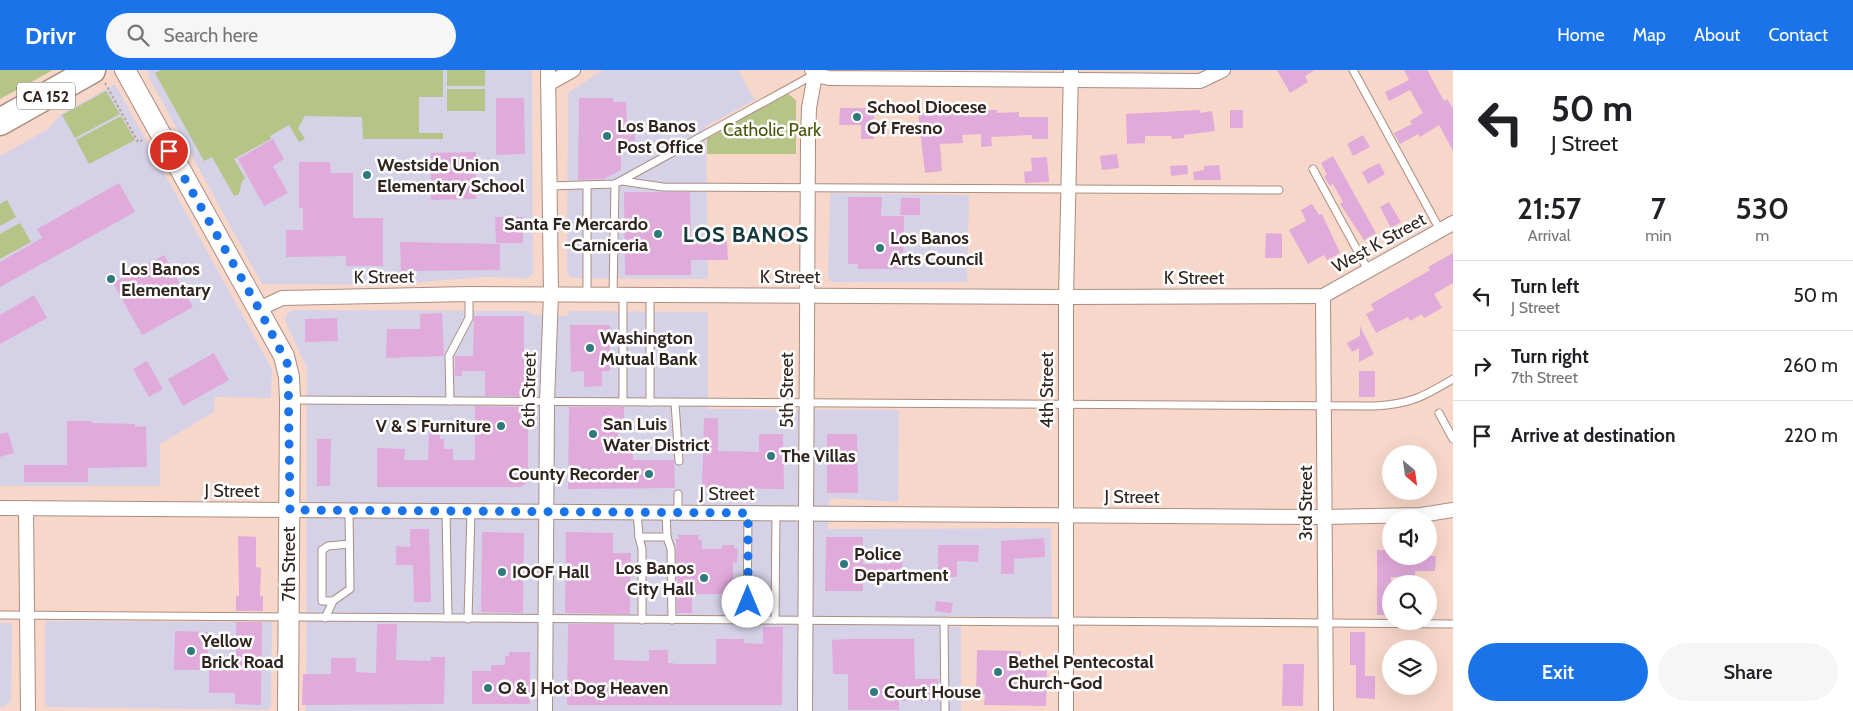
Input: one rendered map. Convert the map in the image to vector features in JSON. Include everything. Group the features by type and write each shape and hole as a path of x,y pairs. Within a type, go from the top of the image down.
{"highway":[{"name":"CA 152","path":"0,122 97,74"}],"street":[{"name":"7th Street","path":"125,70 259,309 288,365 290,400 288,711"},
{"name":"6th Street","path":"545,711 547,402 551,294 548,70"},
{"path":"548,84 573,70"},
{"path":"817,72 829,78 1071,75 1200,81 1223,70"},
{"name":"5th Street","path":"805,711 806,296 809,108 817,72"},
{"name":"4th Street","path":"1066,711 1064,622 1066,298 1070,188 1071,75"},
{"name":"West K Street","path":"1323,296 1453,222"},
{"name":"K Street","path":"259,309 282,298 470,294 1066,298 1323,296"},
{"name":"3rd Street","path":"1323,296 1326,711"},
{"name":"J Street","path":"0,508 1324,517 1421,515 1453,510"},
{"path":"26,508 28,711"}],"lane":[{"path":"1353,70 1440,230"},
{"path":"618,182 817,72"},
{"path":"1313,170 1368,270"},
{"path":"618,182 618,295 623,402"},
{"path":"549,186 618,182 662,187 1279,190"},
{"path":"587,185 587,295"},
{"path":"450,401 449,356 469,318 470,294"},
{"path":"650,295 650,402"},
{"path":"290,400 1324,407 1400,404 1422,397 1453,379"},
{"path":"675,402 679,461"},
{"path":"1439,413 1453,439"},
{"path":"672,620 671,549 667,537 678,494"},
{"path":"325,618 333,602 350,589 349,510"},
{"path":"446,511 448,618"},
{"path":"468,619 471,511"},
{"path":"637,512 638,537 642,549 642,620"},
{"path":"747,620 748,513"},
{"path":"775,620 776,513"},
{"path":"638,537 667,537"},
{"path":"333,602 322,601 322,550 328,546 349,544"},
{"path":"0,615 546,620 1453,624"},
{"path":"944,622 945,711"}],"path":[{"path":"97,74 138,142 146,138"}],"shaded area":[{"name":"Westside Union Elementary School","path":"149,70 532,70 533,274 527,278 484,277 383,285 262,284 148,76"},
{"path":"603,70 738,70 755,100 706,126 708,279 571,278 567,273 568,93"},
{"name":"Los Banos Elementary","path":"115,84 272,369 271,398 215,397 214,412 160,444 160,486 0,486 0,156 48,129 60,115"},
{"path":"830,193 969,195 967,282 832,282 828,277"},
{"path":"293,310 528,311 533,315 566,316 571,311 708,312 708,409 899,410 898,502 830,498 828,529 1051,528 1052,617 939,616 939,626 961,627 961,711 306,711 307,368 286,323 286,315"},
{"path":"45,621 272,622 271,706 268,710 49,707 45,704"},
{"path":"0,623 12,623 11,701 4,707 0,707"}],"green space":[{"path":"0,70 53,70 0,99"},
{"path":"161,70 443,70 443,97 419,97 419,133 443,133 443,139 363,139 362,117 305,116 298,128 305,139 299,142 289,125 270,136 271,139 234,159 245,178 242,181 239,194 234,196 212,157 204,161 155,73"},
{"path":"447,70 485,70 485,86 447,86"},
{"path":"447,89 485,89 485,111 447,111"},
{"path":"106,91 120,114 75,138 62,115"},
{"name":"Catholic Park","path":"787,93 796,100 796,154 707,154 707,139"},
{"path":"121,116 135,140 89,164 76,140"},
{"path":"7,200 16,217 0,226 0,204"},
{"path":"20,223 31,242 0,259 0,234"}],"building":[{"path":"1277,70 1315,70 1305,76 1308,82 1290,93"},
{"path":"1404,70 1427,70 1444,101 1447,99 1453,108 1453,151 1439,125 1420,137 1418,134 1400,144 1394,133 1412,124 1410,121 1423,113 1410,90 1389,101 1385,92 1409,80"},
{"path":"496,98 524,98 525,154 496,155"},
{"name":"Los Banos Post Office","path":"579,98 613,98 613,102 626,102 627,126 635,126 635,146 621,147 621,170 604,179 578,180"},
{"name":"School Diocese Of Fresno","path":"840,108 874,108 874,139 861,139 861,125 839,125"},
{"path":"997,110 997,113 1019,112 1019,117 1048,117 1048,139 1032,139 1032,135 991,137 992,146 981,147 981,134 962,135 963,143 940,144 942,171 925,173 918,113"},
{"path":"1200,110 1201,113 1212,111 1215,131 1184,135 1184,138 1172,139 1171,136 1145,136 1145,143 1127,144 1126,114"},
{"path":"1230,110 1243,110 1243,128 1230,128"},
{"path":"1363,135 1370,147 1353,156 1347,144"},
{"path":"273,139 284,159 273,166 288,193 264,206 238,159"},
{"path":"476,152 476,199 431,200 431,153"},
{"path":"1117,154 1119,168 1102,170 1100,156"},
{"path":"1333,156 1376,233 1364,240 1340,204 1343,202 1333,184 1330,186 1324,176 1327,175 1321,163"},
{"path":"1047,157 1049,182 1025,183 1024,172 1032,171 1031,158"},
{"path":"299,162 330,162 331,173 353,173 353,218 383,218 383,266 346,266 346,256 286,257 286,230 303,230 303,208 299,208"},
{"path":"1379,163 1385,174 1368,184 1362,172"},
{"path":"1187,165 1188,174 1171,176 1170,166"},
{"path":"1219,165 1221,180 1194,180 1193,172 1204,170 1204,166"},
{"path":"119,183 135,212 0,287 0,262 42,238 37,229"},
{"name":"Santa Fe Mercardo -Carniceria","path":"624,192 690,192 691,243 727,241 728,260 691,260 691,275 625,275"},
{"path":"848,197 882,197 881,216 904,216 903,269 858,269 858,264 848,264"},
{"path":"901,198 920,198 920,215 900,215"},
{"path":"1389,202 1401,222 1391,228 1380,207"},
{"path":"1312,204 1319,215 1322,214 1340,253 1327,260 1324,255 1308,264 1289,230 1306,221 1301,210"},
{"path":"495,217 523,217 523,243 496,243"},
{"path":"1266,233 1282,234 1282,258 1265,258"},
{"path":"400,242 500,244 500,270 401,271"},
{"path":"1453,253 1453,283 1434,294 1442,308 1424,318 1422,314 1410,321 1408,317 1376,333 1366,314 1374,310 1371,304 1430,270 1428,267"},
{"path":"164,255 193,307 142,335 113,283"},
{"path":"34,295 47,318 0,344 0,315"},
{"path":"442,313 444,356 386,358 387,329 420,329 420,314"},
{"path":"474,316 524,316 524,374 527,374 527,396 485,396 485,371 462,371 462,376 455,376 455,356 473,356"},
{"path":"337,318 338,341 305,342 305,319"},
{"name":"Washington Mutual Bank","path":"570,325 610,325 610,371 602,371 602,386 584,387 584,371 571,372"},
{"path":"1360,326 1374,354 1359,362 1359,348 1352,352 1347,343 1360,336"},
{"path":"214,353 229,380 183,406 168,379"},
{"path":"147,361 163,389 149,397 133,369"},
{"path":"1359,371 1375,371 1375,397 1359,397"},
{"path":"475,406 528,407 528,482 521,487 377,487 377,448 405,449 404,460 428,460 429,429 440,429 440,439 444,439 444,449 453,449 453,460 475,460"},
{"path":"569,407 624,407 624,420 618,420 618,450 633,450 633,460 674,460 675,488 568,489"},
{"path":"704,418 718,418 718,451 759,452 759,434 783,434 784,489 702,488"},
{"path":"67,421 135,424 135,427 146,426 147,467 88,468 88,482 24,482 24,465 67,465"},
{"path":"8,432 14,453 0,457 0,434"},
{"path":"827,434 857,434 858,493 827,493"},
{"path":"317,439 331,439 330,486 317,486"},
{"path":"410,529 429,529 431,602 414,602 413,565 396,565 396,546 410,547"},
{"name":"IOOF Hall","path":"482,532 524,533 523,613 481,612"},
{"path":"566,532 613,533 613,553 631,553 630,614 565,613"},
{"name":"Los Banos City Hall","path":"678,535 699,535 698,540 702,540 702,549 722,549 722,545 734,545 734,548 738,549 737,563 733,562 733,594 692,594 692,613 677,613 676,539 679,539"},
{"path":"238,536 256,537 256,567 261,568 260,596 263,596 263,611 236,611 236,596 239,596"},
{"name":"Police Department","path":"826,537 863,537 863,564 890,564 890,549 903,549 902,574 899,574 899,578 863,578 863,591 825,591"},
{"path":"1044,538 1045,557 1014,559 1014,574 1001,574 1001,541"},
{"name":"Police Department","path":"938,545 979,545 978,562 957,561 957,577 938,576"},
{"path":"1377,550 1382,550 1382,565 1435,565 1435,571 1415,571 1415,575 1382,575 1382,615 1377,615"},
{"path":"936,601 953,603 951,613 935,611"},
{"path":"236,622 262,622 261,705 235,704 235,693 209,693 209,670 174,670 175,631 208,632 208,658 236,658"},
{"path":"377,624 397,624 396,660 431,661 431,657 445,657 444,704 302,705 303,674 331,674 331,658 356,658 356,672 376,673"},
{"path":"568,624 614,624 614,660 649,661 649,650 668,650 668,663 678,664 716,664 716,639 744,639 744,643 763,644 763,627 783,627 782,705 567,705"},
{"path":"1350,632 1365,632 1365,676 1375,676 1375,699 1356,698 1356,665 1350,665"},
{"name":"Court House","path":"914,639 915,679 938,679 938,701 899,701 899,710 848,710 848,674 833,674 832,640"},
{"name":"Bethel Pentecostal Church-God","path":"977,650 1021,651 1020,660 1047,660 1046,706 984,705 985,694 976,694"},
{"path":"509,652 530,652 530,704 472,704 472,671 491,671 491,665 505,665 505,656 509,656"},
{"path":"1283,664 1304,664 1303,706 1282,706"}],"place":[{"name":"School Diocese Of Fresno","path":"857,117"},
{"name":"Los Banos Post Office","path":"607,136"},
{"name":"Westside Union Elementary School","path":"367,175"},
{"name":"Santa Fe Mercardo -Carniceria","path":"658,234"},
{"name":"Los Banos Arts Council","path":"880,248"},
{"name":"Los Banos Elementary","path":"111,279"},
{"name":"Washington Mutual Bank","path":"590,348"},
{"name":"V & S Furniture","path":"501,426"},
{"name":"San Luis Water District","path":"593,434"},
{"name":"The Villas","path":"771,456"},
{"name":"County Recorder","path":"649,474"},
{"name":"Police Department","path":"844,564"},
{"name":"IOOF Hall","path":"502,572"},
{"name":"Los Banos City Hall","path":"704,578"},
{"name":"Yellow Brick Road","path":"191,651"},
{"name":"Bethel Pentecostal Church-God","path":"998,672"},
{"name":"O & J Hot Dog Heaven","path":"488,688"},
{"name":"Court House","path":"874,692"}],"district":[{"name":"LOS BANOS","path":"746,234"}],"route":[{"path":"169,151 259,309 288,365 290,400 290,510 748,513 748,602"}]}
